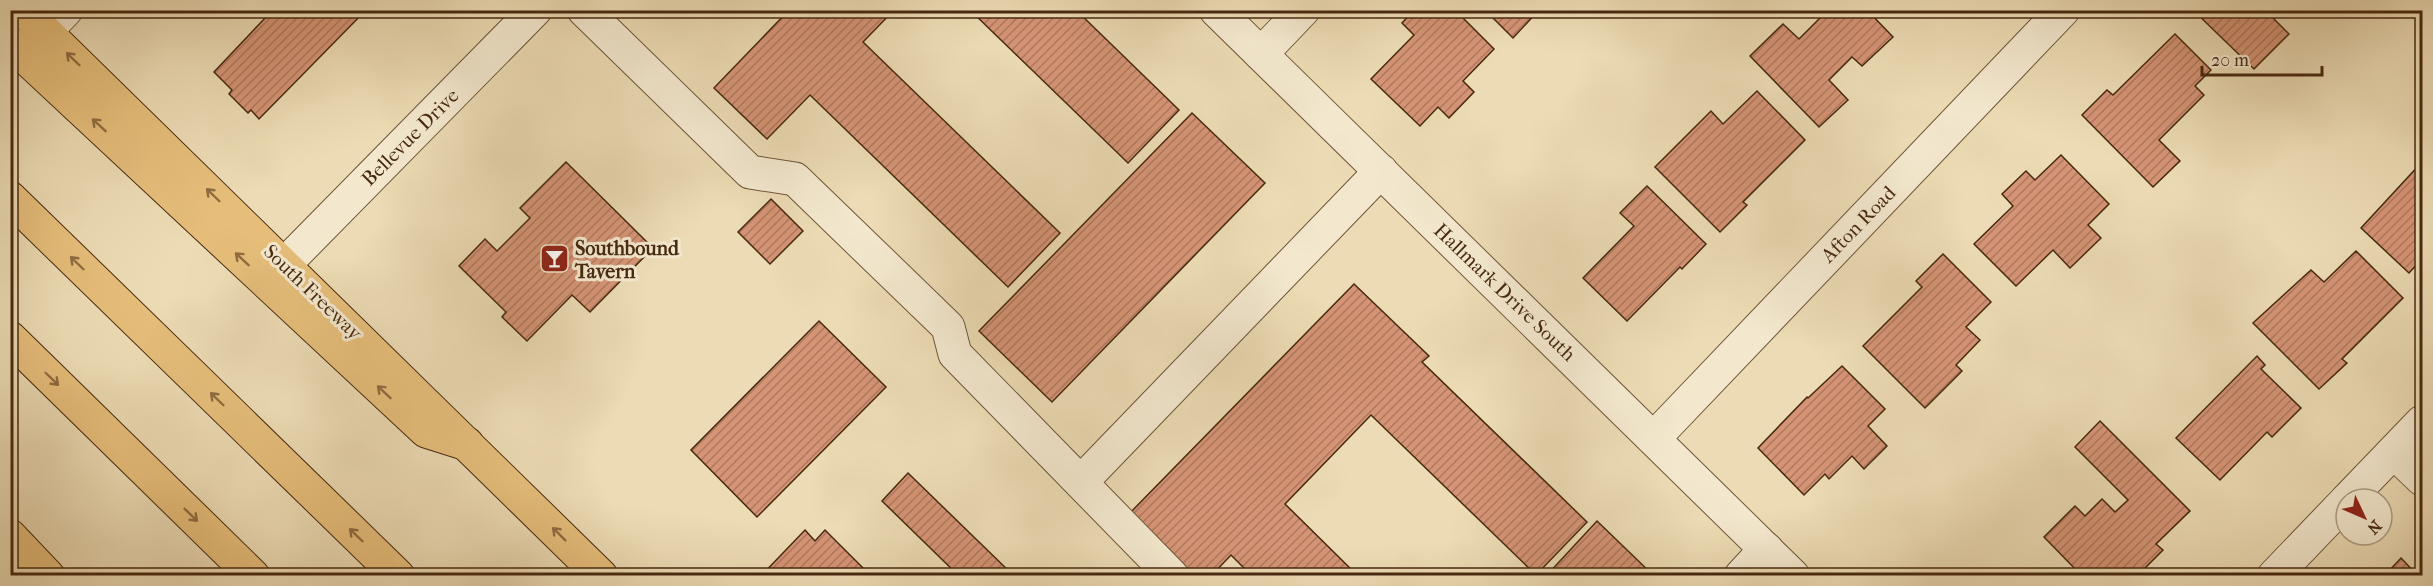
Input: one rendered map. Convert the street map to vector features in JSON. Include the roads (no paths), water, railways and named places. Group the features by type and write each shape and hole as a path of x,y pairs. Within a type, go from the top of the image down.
{"main road":[{"name":"South Freeway","path":"44,18 285,264 601,576"},
{"path":"10,42 426,431 467,444"},
{"path":"10,198 398,576"},
{"path":"10,338 253,576"},
{"path":"10,536 48,576"}],"street":[{"name":"Bellevue Drive","path":"285,264 535,10"},
{"path":"584,10 750,172 795,179 804,187 948,327 955,354 1172,576"},
{"name":"Hallmark Drive South","path":"1216,10 1792,576"},
{"path":"1261,54 1303,10"},
{"name":"Afton Road","path":"1654,438 2062,10"},
{"path":"1081,482 1381,171"},
{"path":"2360,487 2422,422"},
{"path":"2394,452 2422,479"},
{"path":"2274,576 2334,514"},
{"path":"1741,576 1766,549"}],"place":[{"name":"Southbound Tavern","path":"554,259"}]}
